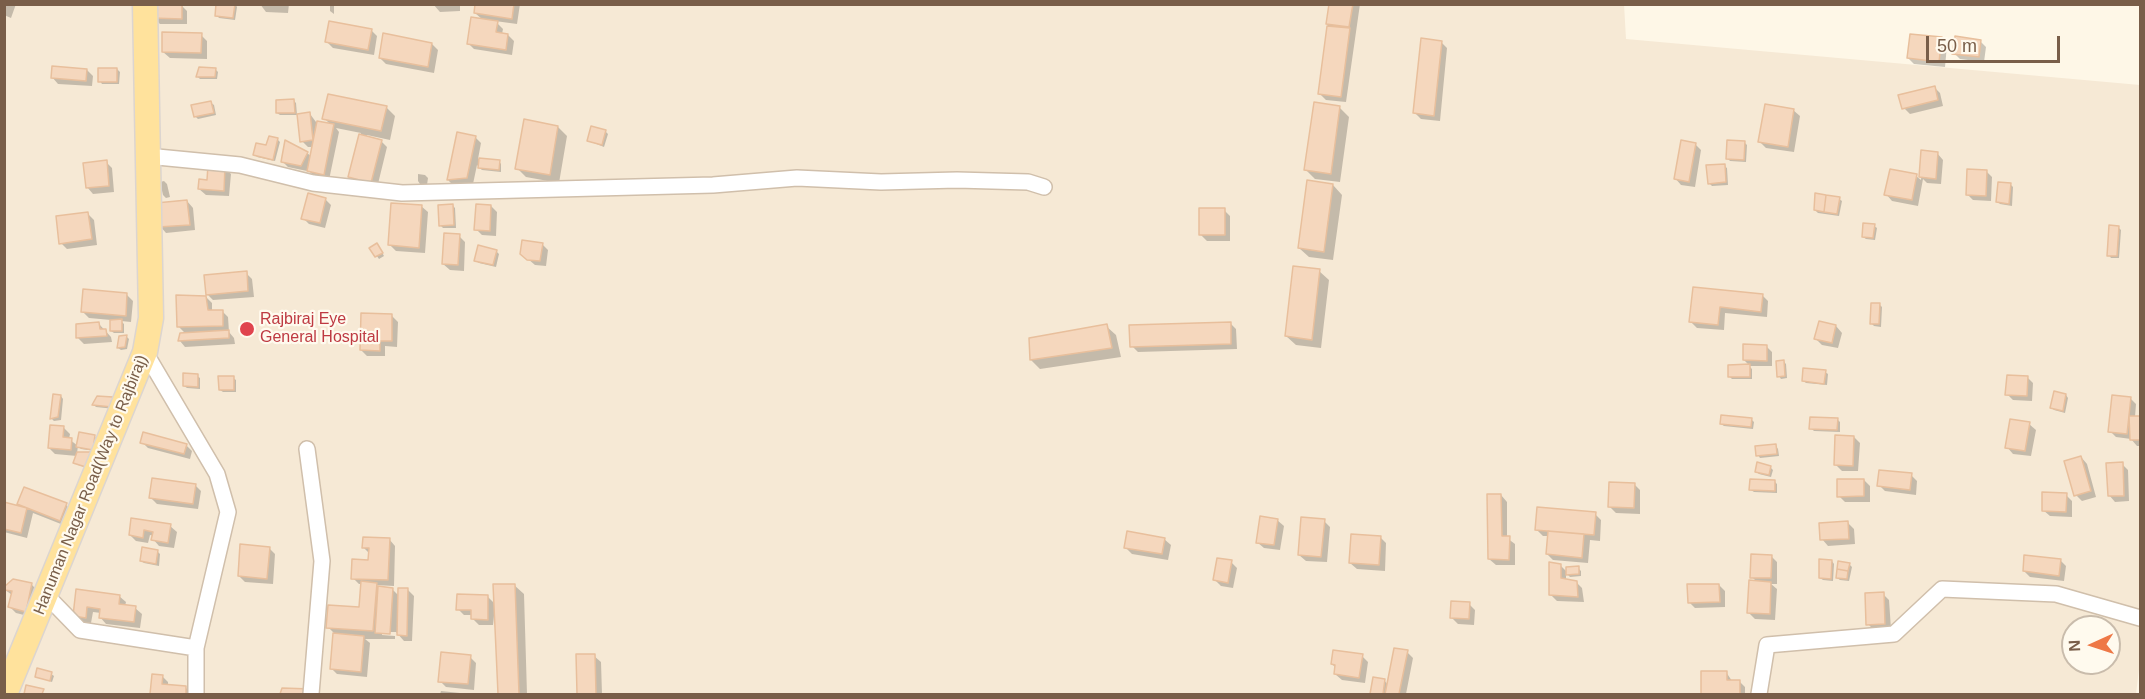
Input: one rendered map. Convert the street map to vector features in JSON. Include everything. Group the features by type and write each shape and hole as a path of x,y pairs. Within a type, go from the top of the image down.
{"main road":[{"name":"Hanuman Nagar Road(Way to Rajbiraj)","path":"5,692 146,352 151,318 147,207 145,4"}],"street":[{"path":"147,156 240,165 313,183 402,194 713,185 797,178 881,182 1028,182 1044,187"},
{"path":"146,352 217,474 228,512 196,648 196,694"},
{"path":"307,449 322,561 311,694"},
{"path":"1759,694 1767,645 1894,634 1942,589 2056,594 2140,618"},
{"path":"46,595 80,630 196,648"}],"shaded area":[{"path":"1624,4 1626,39 2140,85 2140,661 2136,694 5,694 4,5"}],"building":[{"path":"152,4 182,4 182,19 152,18"},
{"path":"216,4 235,4 233,18 215,16"},
{"path":"475,4 514,4 512,19 474,13"},
{"path":"1329,4 1353,4 1349,27 1326,24"},
{"path":"471,17 498,21 496,32 508,34 506,50 467,44"},
{"path":"329,21 372,29 368,50 325,42"},
{"path":"1327,26 1350,28 1341,97 1318,94"},
{"path":"162,32 202,33 201,53 162,52"},
{"path":"383,33 432,43 428,67 379,58"},
{"path":"1910,34 1942,37 1939,62 1907,58"},
{"path":"1955,36 1981,40 1979,57 1952,54"},
{"path":"1421,38 1442,41 1434,116 1413,113"},
{"path":"52,66 87,69 86,81 51,78"},
{"path":"199,67 216,68 215,77 196,77"},
{"path":"98,68 117,68 117,82 98,82"},
{"path":"1935,86 1938,100 1902,109 1898,95"},
{"path":"328,94 387,106 381,131 322,119"},
{"path":"294,99 295,113 276,113 276,100"},
{"path":"211,101 214,113 194,117 191,105"},
{"path":"1314,102 1340,106 1331,174 1304,170"},
{"path":"1765,104 1794,109 1788,147 1758,142"},
{"path":"310,112 313,140 300,142 297,114"},
{"path":"524,119 558,126 550,175 515,169"},
{"path":"317,121 334,124 324,175 307,171"},
{"path":"591,126 606,130 602,145 587,141"},
{"path":"457,132 476,136 467,178 447,180"},
{"path":"359,134 382,140 371,183 348,177"},
{"path":"269,136 278,138 273,160 253,155 256,143 266,145"},
{"path":"285,140 308,152 301,166 281,162"},
{"path":"1681,140 1696,143 1689,182 1674,179"},
{"path":"1727,140 1745,141 1744,160 1726,159"},
{"path":"1921,150 1938,152 1936,179 1919,177"},
{"path":"479,158 500,160 499,170 478,168"},
{"path":"107,160 109,186 86,188 83,163"},
{"path":"1725,164 1726,182 1708,184 1706,165"},
{"path":"208,165 225,166 224,191 198,189 199,179 207,180"},
{"path":"1890,169 1917,174 1912,200 1884,195"},
{"path":"1967,169 1987,170 1986,196 1966,195"},
{"path":"1307,180 1333,184 1324,252 1298,248"},
{"path":"1998,182 2011,183 2009,204 1996,202"},
{"path":"308,193 326,198 320,223 301,219"},
{"path":"1815,193 1826,195 1824,212 1814,210"},
{"path":"1826,195 1840,197 1837,214 1824,212"},
{"path":"187,200 190,225 158,227 156,203"},
{"path":"391,203 422,205 419,248 388,245"},
{"path":"453,204 454,225 439,226 438,205"},
{"path":"476,204 491,205 490,231 474,230"},
{"path":"1199,208 1225,208 1225,235 1199,235"},
{"path":"88,212 92,239 59,244 56,216"},
{"path":"1863,223 1875,224 1873,238 1862,237"},
{"path":"2109,225 2119,226 2117,256 2107,256"},
{"path":"444,233 460,234 458,265 442,264"},
{"path":"522,240 543,243 540,261 527,260 520,254"},
{"path":"377,243 383,253 375,257 369,248"},
{"path":"478,245 497,250 493,265 474,261"},
{"path":"1293,266 1320,269 1312,340 1285,336"},
{"path":"247,271 248,291 206,295 204,275"},
{"path":"1693,287 1763,294 1761,312 1720,307 1718,325 1689,322"},
{"path":"83,289 127,293 126,316 81,312"},
{"path":"176,295 206,296 208,310 223,310 223,326 177,327"},
{"path":"1871,303 1880,303 1879,324 1870,324"},
{"path":"361,313 392,314 392,341 380,341 380,351 360,350"},
{"path":"122,319 122,331 110,331 110,320"},
{"path":"1819,321 1836,325 1832,343 1814,339"},
{"path":"99,322 100,329 106,329 107,336 76,338 76,324"},
{"path":"1231,322 1231,344 1130,347 1129,325"},
{"path":"1107,324 1112,348 1030,360 1029,338"},
{"path":"229,330 229,338 178,341 180,333"},
{"path":"127,335 125,347 117,348 119,336"},
{"path":"1743,344 1767,345 1767,361 1743,360"},
{"path":"1784,360 1785,376 1777,377 1776,361"},
{"path":"1750,364 1750,377 1728,377 1728,365"},
{"path":"1803,368 1826,370 1824,384 1802,381"},
{"path":"183,373 198,374 198,387 183,386"},
{"path":"2007,375 2028,376 2027,396 2005,395"},
{"path":"218,376 234,376 234,390 219,390"},
{"path":"2054,391 2066,394 2063,411 2050,408"},
{"path":"53,394 61,395 58,417 50,419"},
{"path":"2112,395 2131,397 2127,434 2108,432"},
{"path":"97,396 113,397 112,407 92,405"},
{"path":"1721,415 1752,418 1751,427 1720,424"},
{"path":"2129,416 2140,416 2140,440 2130,440"},
{"path":"1810,417 1838,418 1837,430 1809,429"},
{"path":"2010,419 2030,422 2025,451 2005,448"},
{"path":"50,425 64,426 63,437 72,438 71,450 48,448"},
{"path":"79,432 95,435 93,450 76,447"},
{"path":"143,432 187,444 184,454 140,443"},
{"path":"1835,435 1854,436 1853,466 1834,465"},
{"path":"1776,444 1777,454 1756,456 1755,446"},
{"path":"77,452 92,452 89,468 73,463"},
{"path":"2081,456 2091,491 2074,496 2064,461"},
{"path":"1757,462 1771,466 1769,475 1755,472"},
{"path":"2123,462 2124,496 2108,496 2106,463"},
{"path":"1879,470 1912,473 1910,490 1877,486"},
{"path":"152,478 196,484 193,504 149,498"},
{"path":"1750,479 1775,480 1775,491 1749,490"},
{"path":"1837,479 1864,479 1864,496 1837,497"},
{"path":"1609,482 1635,483 1634,508 1608,507"},
{"path":"24,487 67,503 60,521 17,504"},
{"path":"2042,492 2067,493 2066,512 2042,511"},
{"path":"1487,494 1501,494 1502,536 1510,536 1509,560 1488,559"},
{"path":"4,502 27,508 21,533 4,529"},
{"path":"1537,507 1596,512 1594,535 1535,530"},
{"path":"1260,516 1278,519 1274,545 1256,543"},
{"path":"1301,517 1325,519 1321,557 1298,555"},
{"path":"131,518 171,524 168,543 151,540 153,532 144,530 143,538 129,535"},
{"path":"1848,521 1849,539 1820,540 1819,523"},
{"path":"1127,531 1165,538 1162,554 1124,548"},
{"path":"1548,531 1584,534 1582,558 1546,554"},
{"path":"1351,534 1381,536 1379,565 1349,563"},
{"path":"363,537 390,538 388,580 351,579 352,559 368,560 369,548 362,548"},
{"path":"240,544 270,547 267,579 238,576"},
{"path":"142,547 158,550 156,564 140,561"},
{"path":"1751,554 1772,555 1771,578 1750,578"},
{"path":"2024,555 2061,559 2059,576 2023,571"},
{"path":"1217,558 1232,560 1228,583 1213,580"},
{"path":"1819,559 1832,560 1831,579 1819,578"},
{"path":"1838,561 1850,563 1848,571 1837,569"},
{"path":"1549,562 1561,564 1561,578 1577,581 1578,597 1549,595"},
{"path":"1579,566 1579,574 1566,575 1566,567"},
{"path":"1837,569 1848,571 1847,579 1836,578"},
{"path":"13,579 32,583 26,612 8,607 12,591 4,590 4,587"},
{"path":"1749,580 1771,582 1770,614 1747,613"},
{"path":"361,581 377,583 373,631 326,628 328,605 359,607"},
{"path":"493,584 515,584 519,694 498,694"},
{"path":"1687,584 1719,584 1720,602 1688,603"},
{"path":"378,586 393,588 390,634 375,633"},
{"path":"398,588 408,588 407,636 397,635"},
{"path":"76,589 120,595 119,604 136,606 134,622 99,618 100,609 87,607 86,618 73,616"},
{"path":"1884,592 1885,624 1866,625 1865,593"},
{"path":"457,594 488,595 488,620 471,619 471,610 456,610"},
{"path":"1451,601 1470,602 1469,619 1450,618"},
{"path":"333,633 364,636 361,672 330,669"},
{"path":"1394,648 1408,650 1399,694 1385,694"},
{"path":"1333,650 1363,654 1359,678 1334,674 1335,665 1331,664"},
{"path":"441,652 471,655 468,684 438,682"},
{"path":"576,654 595,654 596,694 577,694"},
{"path":"37,668 52,672 50,681 35,677"},
{"path":"1701,671 1727,671 1727,680 1740,680 1740,694 1701,694"},
{"path":"152,674 163,675 162,684 186,686 186,694 150,694"},
{"path":"1373,677 1385,679 1383,694 1370,694"},
{"path":"26,685 44,689 42,694 24,694"},
{"path":"282,688 311,689 311,694 280,694"}],"place":[{"name":"Rajbiraj Eye General Hospital","path":"247,329"}]}
